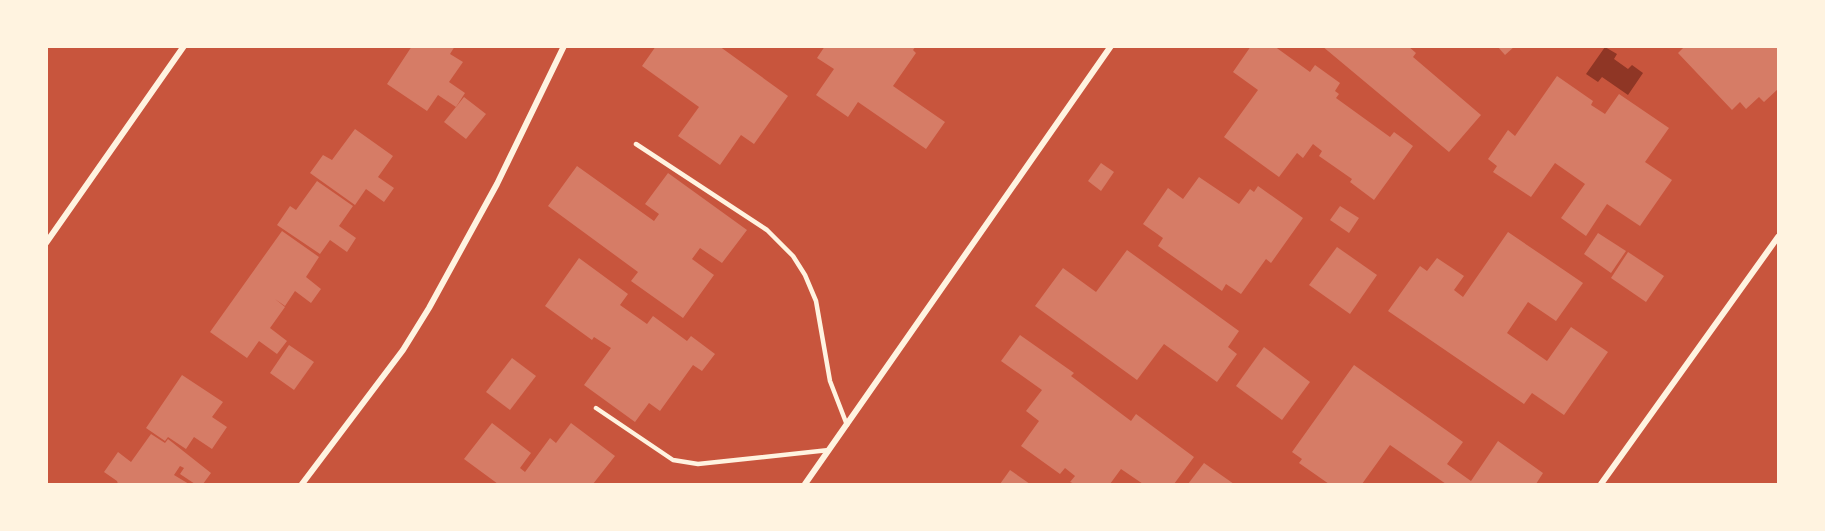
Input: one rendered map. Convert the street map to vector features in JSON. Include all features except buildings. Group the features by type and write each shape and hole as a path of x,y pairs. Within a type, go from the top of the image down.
{"street":[{"path":"46,243 184,46"},
{"path":"302,484 403,350 429,308 497,184 564,46"},
{"path":"806,484 1112,46"},
{"path":"1601,484 1779,237"}],"lane":[{"path":"636,144 766,230 793,256 805,275 816,301 830,381 847,426"},
{"path":"596,408 674,460 698,464 830,450"}],"shaded area":[{"path":"1605,47 1617,54 1614,59 1628,69 1632,65 1643,73 1628,95 1602,77 1598,82 1586,74"}]}
